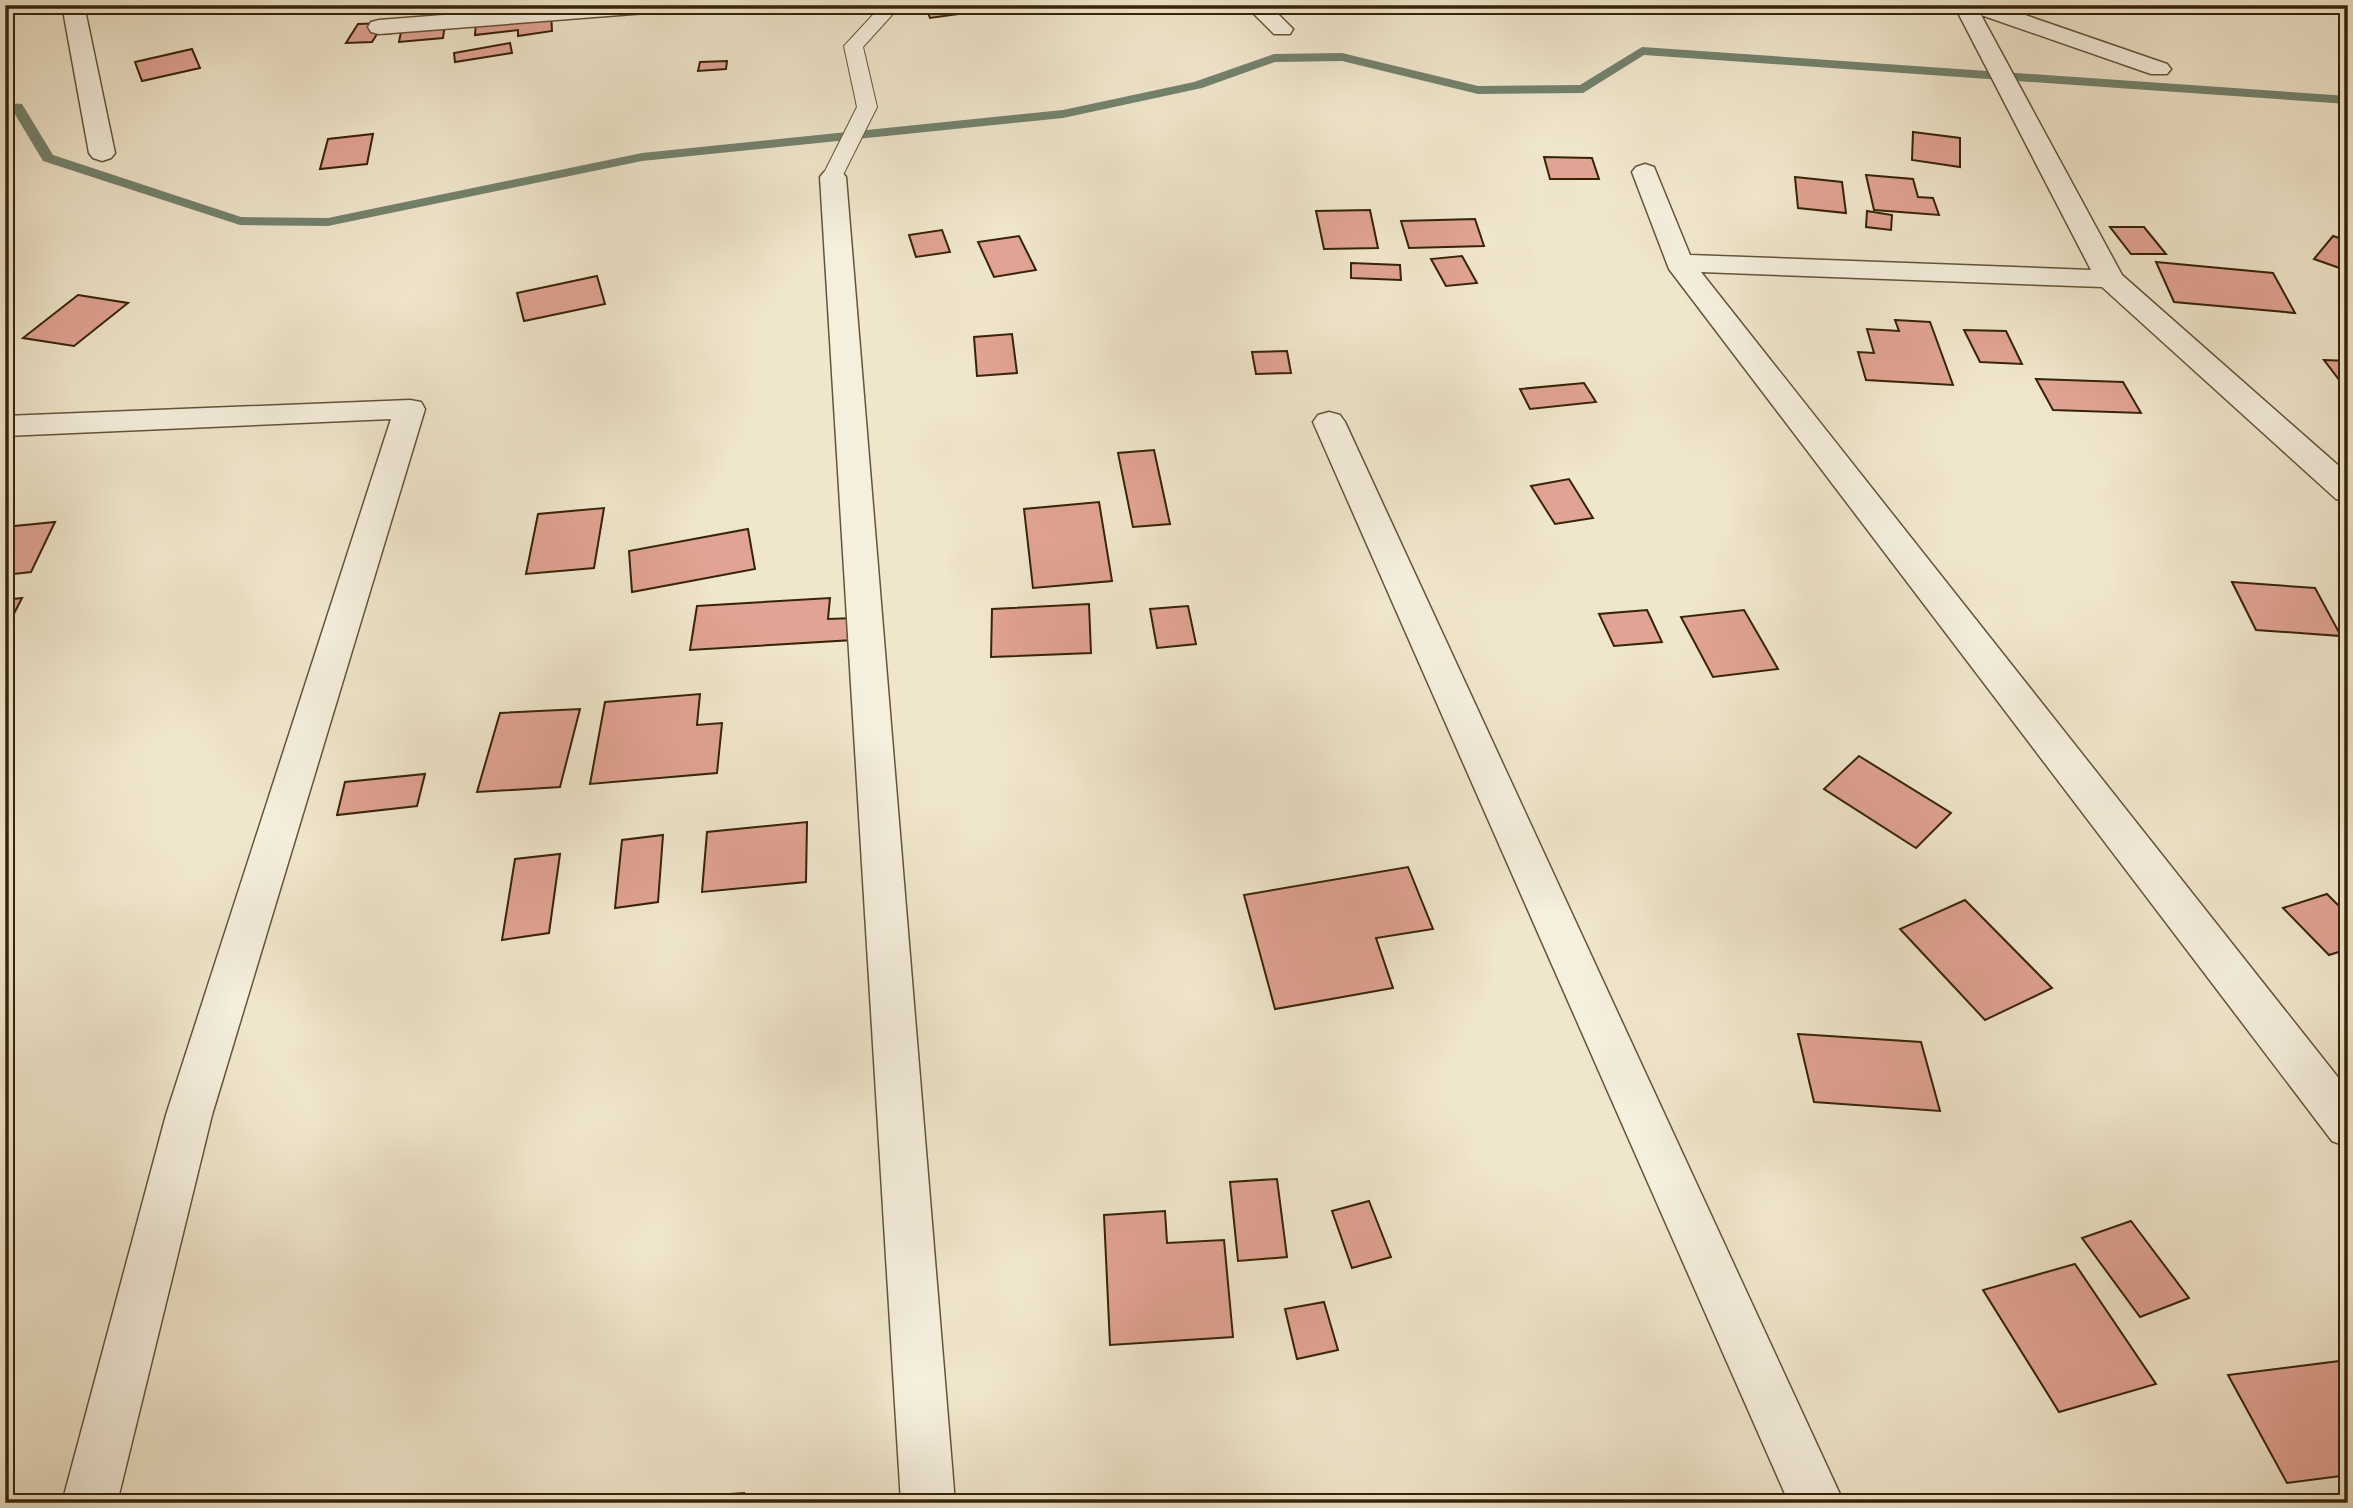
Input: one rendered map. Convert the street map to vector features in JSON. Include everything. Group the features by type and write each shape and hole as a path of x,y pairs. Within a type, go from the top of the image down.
{"street":[{"path":"73,5 102,153"},
{"path":"380,27 518,10 659,5"},
{"path":"1256,5 1282,29"},
{"path":"1965,5 2110,279 2348,492"},
{"path":"1974,5 2159,69"},
{"path":"1644,172 1679,262 2348,1126"},
{"path":"833,177 928,1503"},
{"path":"1679,262 2110,279"},
{"path":"5,426 411,409 189,1115 89,1503"},
{"path":"1329,422 1817,1503"}],"lane":[{"path":"833,177 867,107 853,46 892,5"}],"building":[{"path":"165,5 203,5 167,12"},
{"path":"409,5 441,5 433,13 402,11"},
{"path":"925,5 962,5 966,13 930,18"},
{"path":"551,13 552,31 518,36 518,30 475,35 476,22"},
{"path":"446,16 443,38 399,42 401,32 385,34 387,24"},
{"path":"384,23 372,42 346,43 358,24"},
{"path":"510,43 512,53 455,62 454,53"},
{"path":"192,49 200,68 142,81 135,62"},
{"path":"727,61 726,69 698,71 700,62"},
{"path":"1913,132 1960,138 1960,167 1912,160"},
{"path":"373,134 367,164 320,169 328,139"},
{"path":"1544,157 1592,158 1599,179 1550,179"},
{"path":"1866,175 1913,179 1918,197 1933,198 1939,215 1874,210"},
{"path":"1795,177 1842,182 1846,213 1798,208"},
{"path":"1370,210 1378,248 1324,249 1316,211"},
{"path":"1867,211 1892,215 1891,230 1866,227"},
{"path":"1475,219 1484,246 1409,248 1401,221"},
{"path":"2110,227 2144,227 2166,254 2131,254"},
{"path":"942,230 950,252 916,257 909,235"},
{"path":"1019,236 1036,270 994,277 978,242"},
{"path":"2333,236 2348,241 2348,271 2314,259"},
{"path":"1462,256 1477,283 1446,286 1431,259"},
{"path":"2156,262 2273,273 2295,313 2174,302"},
{"path":"1351,263 1400,265 1401,280 1351,278"},
{"path":"597,276 605,304 524,321 517,293"},
{"path":"78,295 128,303 74,346 23,338"},
{"path":"1895,320 1930,322 1953,385 1866,380 1858,352 1874,353 1867,329 1899,331"},
{"path":"1964,330 2006,331 2022,364 1980,362"},
{"path":"1012,334 1017,373 977,376 974,337"},
{"path":"1287,351 1291,373 1256,374 1252,352"},
{"path":"2324,360 2348,361 2348,381 2340,381"},
{"path":"2036,379 2123,382 2141,413 2053,410"},
{"path":"1584,383 1596,402 1530,409 1520,389"},
{"path":"1154,450 1170,524 1133,527 1118,453"},
{"path":"1569,479 1593,518 1555,524 1531,486"},
{"path":"1099,502 1112,581 1033,588 1024,509"},
{"path":"604,508 594,568 526,574 538,514"},
{"path":"55,522 31,572 5,575 5,527"},
{"path":"748,529 755,569 632,592 629,551"},
{"path":"2232,582 2315,588 2341,636 2256,630"},
{"path":"22,598 5,631 5,600"},
{"path":"830,598 828,619 854,618 853,640 690,650 697,606"},
{"path":"1089,604 1091,653 991,657 992,609"},
{"path":"1188,606 1196,644 1157,648 1150,609"},
{"path":"1647,610 1662,642 1614,646 1599,614"},
{"path":"1744,610 1778,669 1713,677 1681,617"},
{"path":"700,694 697,725 722,723 717,773 590,784 605,702"},
{"path":"580,709 560,787 477,792 500,713"},
{"path":"1859,756 1951,813 1916,848 1824,789"},
{"path":"425,774 417,806 337,815 345,782"},
{"path":"807,822 806,882 702,892 707,832"},
{"path":"663,835 658,902 615,908 622,840"},
{"path":"560,854 549,933 502,940 515,859"},
{"path":"1408,867 1433,929 1376,938 1393,988 1275,1009 1244,895"},
{"path":"2327,894 2348,915 2348,949 2329,955 2283,908"},
{"path":"1965,900 2052,988 1985,1020 1900,929"},
{"path":"1798,1034 1921,1042 1940,1111 1814,1102"},
{"path":"1277,1179 1287,1257 1238,1261 1230,1182"},
{"path":"1369,1201 1391,1257 1352,1268 1332,1211"},
{"path":"1165,1211 1167,1243 1224,1240 1233,1337 1110,1345 1104,1215"},
{"path":"2131,1221 2189,1298 2140,1317 2082,1238"},
{"path":"2075,1264 2156,1384 2059,1412 1983,1290"},
{"path":"1324,1302 1338,1350 1297,1359 1285,1309"},
{"path":"2348,1360 2348,1475 2287,1483 2228,1375"},
{"path":"744,1493 743,1503 657,1503 658,1499"}],"waterway":[{"path":"5,107 17,107 48,158 240,221 328,222 642,157 1063,114 1197,85 1274,58 1342,57 1478,90 1583,89 1642,51 2348,100"}]}
